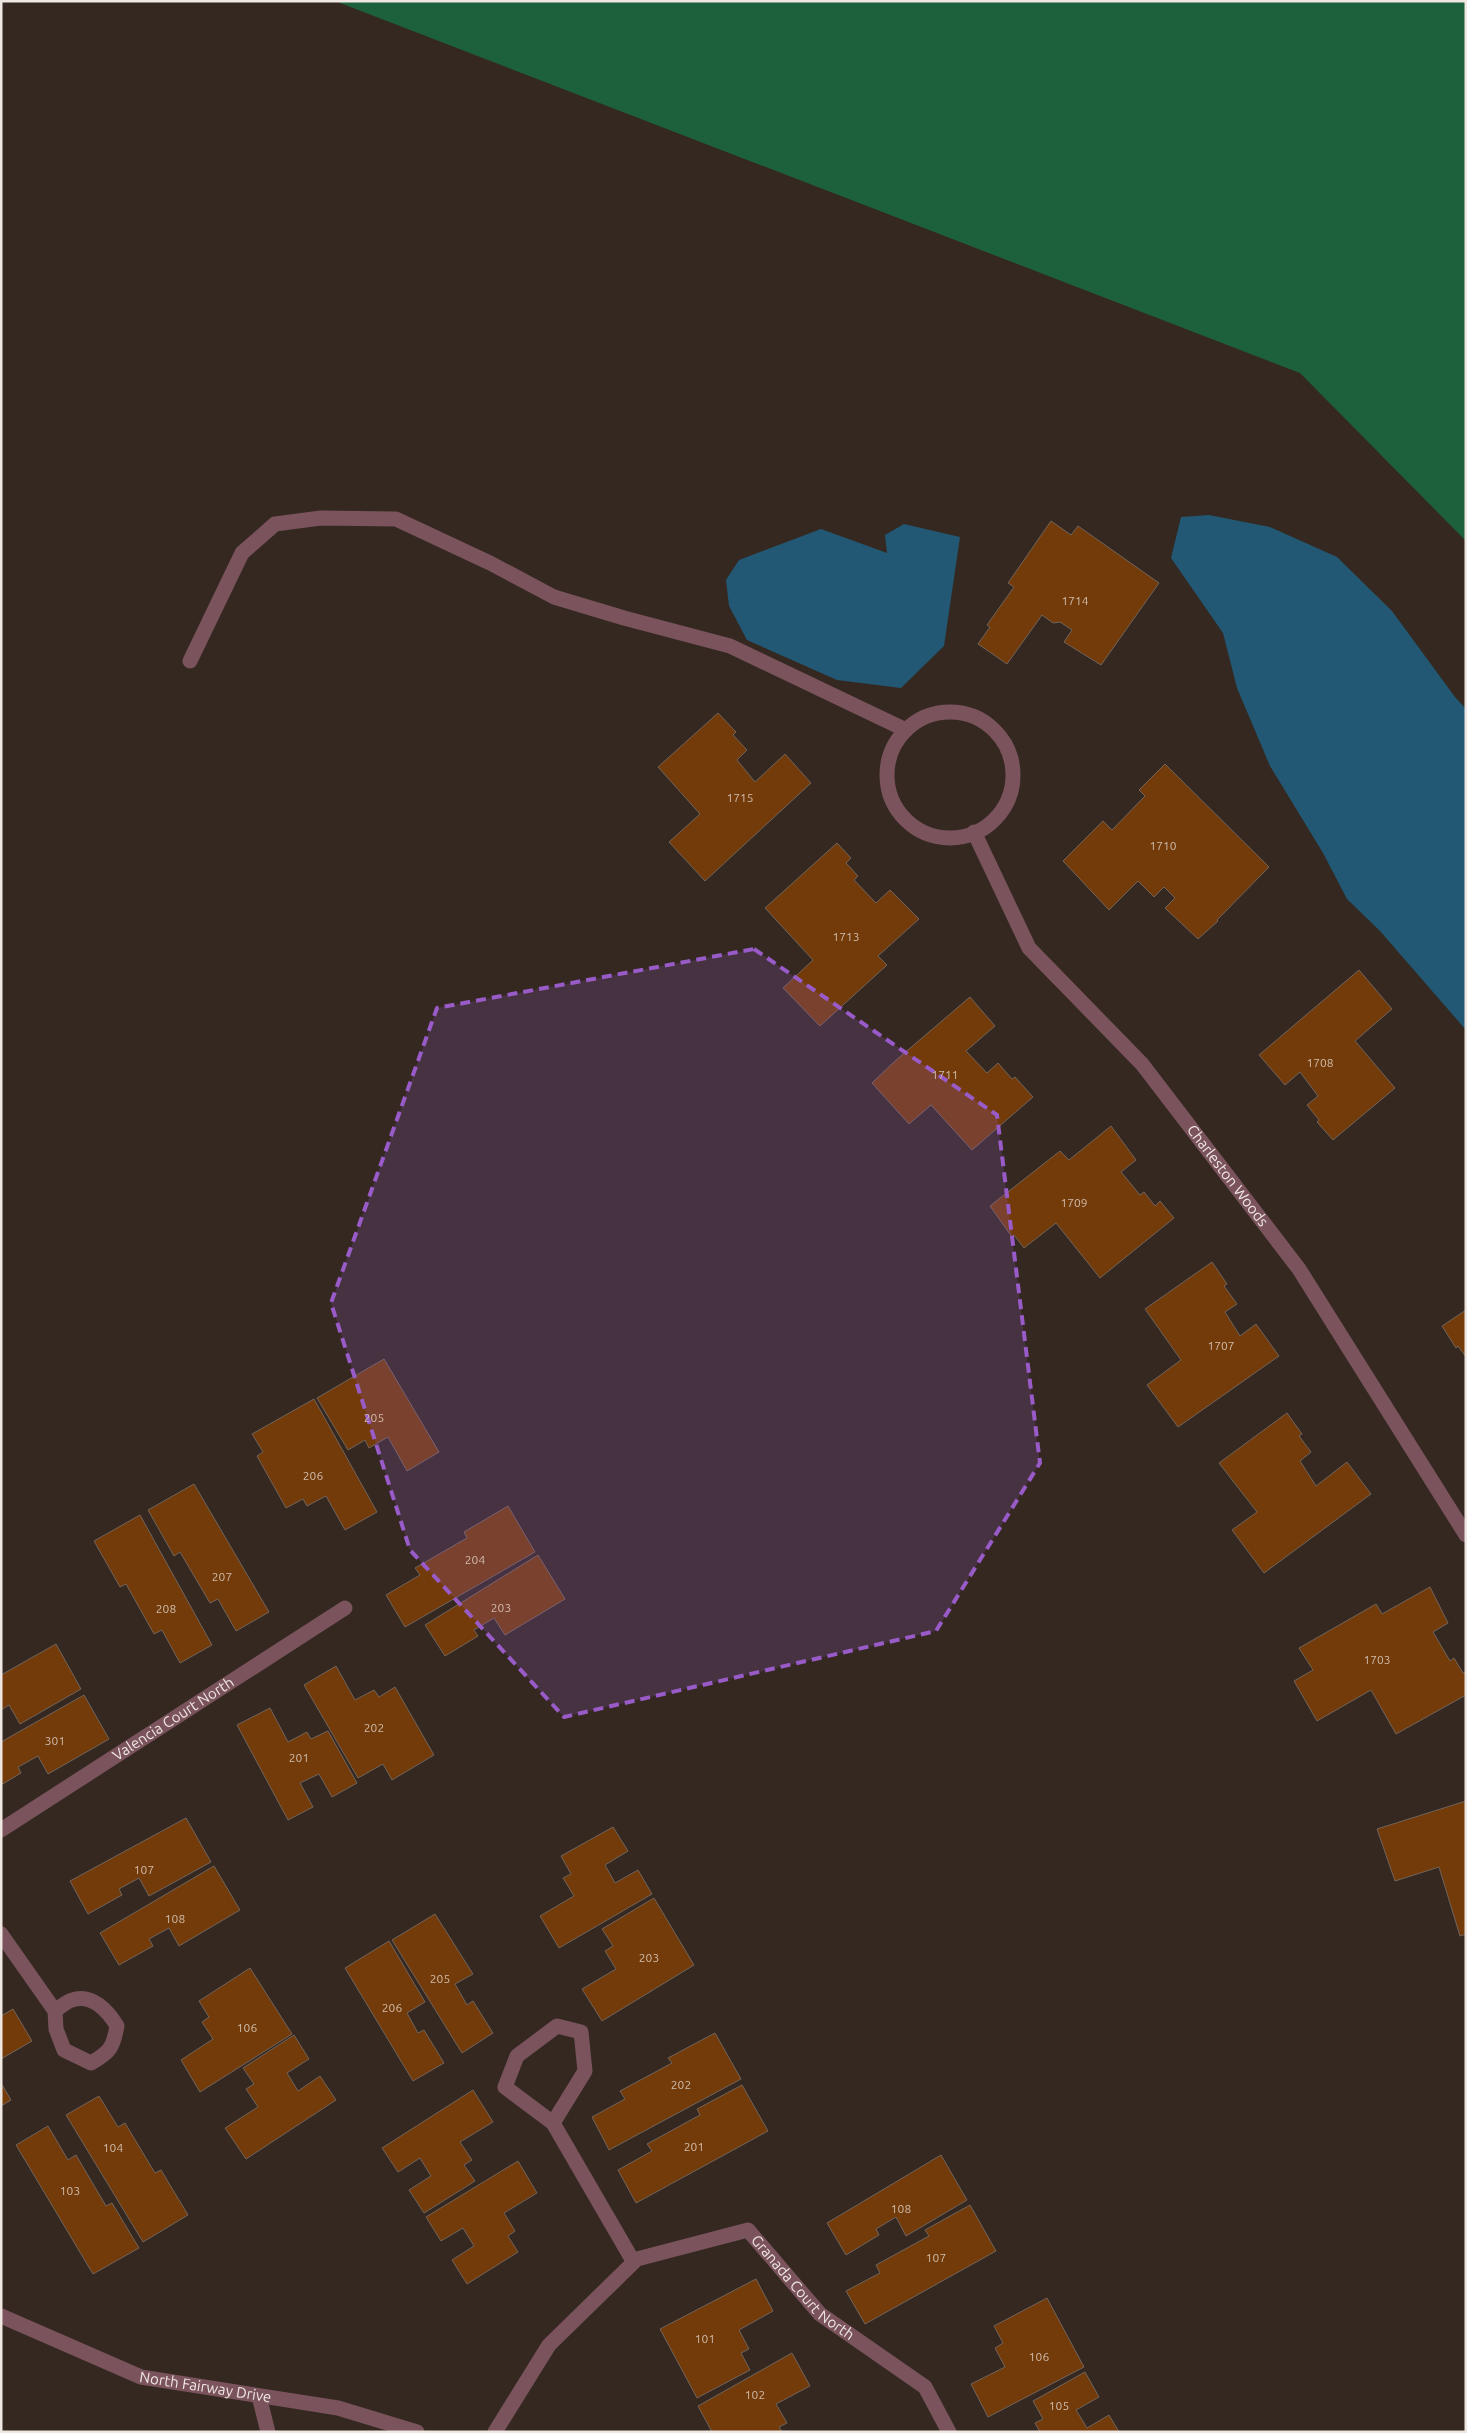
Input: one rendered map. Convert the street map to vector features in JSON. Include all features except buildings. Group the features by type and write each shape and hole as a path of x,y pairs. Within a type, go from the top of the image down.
{"street":[{"path":"190,661 242,552 276,524 321,518 396,519 490,563 554,597 730,646 906,730"},
{"path":"953,712 972,716 989,726 1003,740 1011,758 1013,778 1009,797 999,814 984,828 964,836 943,838 922,831 904,818 892,800 887,779 888,758 898,738 906,730 914,723 934,714 953,712"},
{"name":"Charleston Woods","path":"974,832 1028,948 1142,1064 1298,1269 1466,1535"},
{"name":"Valencia Court North","path":"1,1830 345,1608"},
{"path":"1,1934 55,2011 56,2029 64,2050 91,2063 108,2053 115,2040 117,2026 109,2012 84,1999 72,2000 55,2011"},
{"path":"552,2123 585,2071 581,2032 557,2026 517,2056 505,2087 552,2123 633,2261"},
{"name":"Granada Court North","path":"496,2432 549,2345 633,2261 637,2258 748,2230 820,2314 926,2387 949,2432"},
{"name":"North Fairway Drive","path":"1,2316 141,2377 338,2408 417,2432"},
{"path":"259,2396 268,2432"}],"highlighted area":[{"path":"754,949 997,1115 1040,1463 936,1631 564,1717 410,1550 331,1303 437,1008"}],"green space":[{"path":"335,1 1466,1 1466,541 1300,373"}],"water":[{"path":"1209,515 1270,527 1337,557 1392,611 1455,697 1466,709 1466,1030 1380,931 1347,899 1323,853 1270,766 1237,688 1223,633 1171,558 1181,517"},
{"path":"904,524 960,537 944,646 901,688 837,680 747,640 729,606 726,580 739,560 821,529 887,553 885,535"}]}
